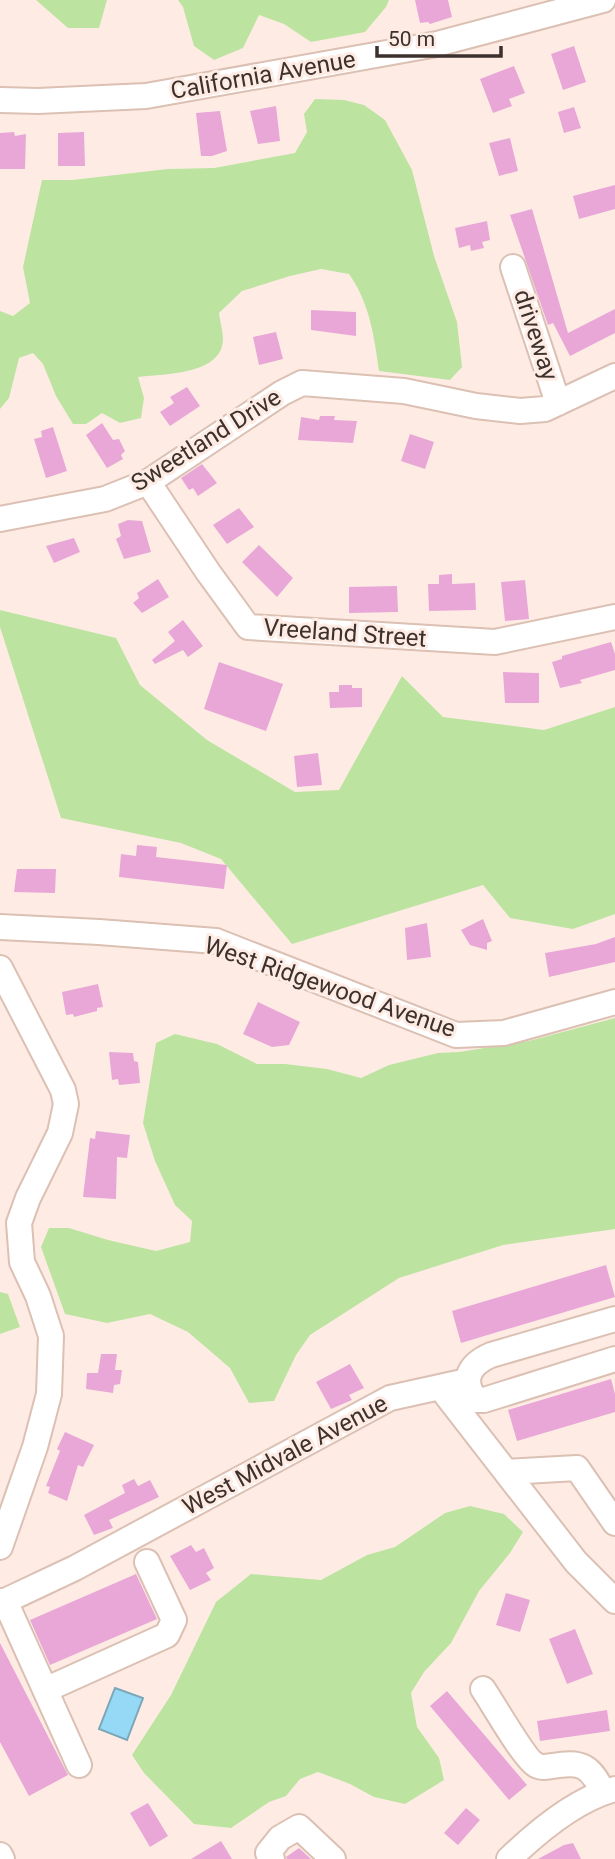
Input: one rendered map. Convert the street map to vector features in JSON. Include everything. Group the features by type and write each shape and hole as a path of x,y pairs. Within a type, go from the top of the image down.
{"street":[{"name":"California Avenue","path":"0,100 146,96 437,44 603,0"},
{"name":"driveway","path":"513,267 558,403"},
{"name":"Sweetland Drive","path":"0,519 105,499 148,482 282,393 302,383 404,391 476,406 520,411 545,409 615,376"},
{"name":"Vreeland Street","path":"148,482 248,627 495,642 615,617"},
{"name":"West Ridgewood Avenue","path":"0,928 216,941 456,1035 503,1033 615,1002"},
{"path":"0,968 63,1090 66,1104 60,1133 28,1198 19,1223 22,1262 38,1296 51,1336 49,1394 35,1447 0,1547"},
{"path":"615,1319 491,1355 474,1364 467,1381 476,1400 484,1400 615,1359"},
{"name":"West Midvale Avenue","path":"2,1601 75,1568 390,1398 467,1381"},
{"path":"440,1387 576,1562 615,1601"},
{"path":"506,1472 578,1468 615,1523"},
{"path":"45,1690 167,1634 174,1620 147,1562"},
{"path":"2,1601 79,1765"},
{"path":"483,1689 530,1761 543,1767 578,1764 588,1769 609,1791 565,1813 509,1859"},
{"path":"272,1859 268,1853 279,1838 299,1827 333,1859"}],"green space":[{"path":"36,0 107,0 99,28 68,28"},
{"path":"178,0 389,0 365,32 311,42 284,24 259,15 243,48 214,60 194,46 183,7"},
{"path":"315,99 344,100 364,105 385,120 412,170 434,256 457,322 462,367 450,380 379,371 370,321 356,285 349,274 321,269 242,291 219,313 223,342 217,356 209,363 173,374 138,377 144,398 141,418 120,423 102,413 86,424 73,424 56,396 43,364 33,353 19,358 9,398 0,409 0,311 13,316 30,303 23,267 42,180 72,180 168,169 214,168 295,153 307,132 304,114"},
{"path":"0,610 116,638 140,685 207,740 295,792 339,790 402,676 443,717 544,730 615,707 615,914 573,929 510,918 483,885 292,944 221,859 181,843 61,818 0,627"},
{"path":"615,1018 615,1229 503,1245 399,1278 310,1335 296,1355 274,1401 249,1403 230,1368 188,1332 150,1314 107,1323 65,1314 41,1247 49,1228 69,1228 156,1251 190,1242 192,1221 175,1205 155,1161 143,1123 156,1043 175,1034 217,1044 257,1064 327,1069 361,1078 389,1065 438,1053 529,1041"},
{"path":"0,1292 8,1294 20,1327 0,1334"},
{"path":"470,1506 504,1514 523,1532 510,1553 479,1591 451,1643 424,1672 411,1693 417,1727 439,1758 444,1780 405,1804 374,1797 318,1772 300,1779 286,1796 269,1802 231,1828 194,1824 144,1773 132,1755 171,1695 216,1602 251,1574 321,1580 367,1555 395,1547 445,1513"}],"water":[{"path":"115,1688 143,1698 127,1740 99,1729"}],"building":[{"path":"415,0 448,0 452,17 430,24 420,23"},
{"path":"574,46 586,82 563,90 551,54"},
{"path":"514,66 525,93 509,99 512,106 493,113 480,79"},
{"path":"276,106 280,141 258,144 250,111"},
{"path":"574,107 581,128 564,133 558,112"},
{"path":"220,111 227,151 201,156 196,113"},
{"path":"14,132 15,136 26,134 25,169 0,169 0,133"},
{"path":"84,132 85,166 58,166 58,133"},
{"path":"510,138 518,171 499,176 489,143"},
{"path":"615,185 615,209 579,219 573,196"},
{"path":"532,209 568,333 615,309 615,333 570,356 553,323 548,325 510,215"},
{"path":"487,221 490,240 482,242 484,248 471,251 470,245 459,248 455,228"},
{"path":"311,310 356,312 356,336 311,330"},
{"path":"276,332 283,359 259,365 253,337"},
{"path":"187,387 200,406 170,426 160,412 174,403 170,397"},
{"path":"320,416 357,421 353,443 298,440 301,417 319,420"},
{"path":"102,423 113,440 119,439 125,451 121,455 123,459 107,468 86,435"},
{"path":"53,427 67,471 46,478 34,439 42,437 41,431"},
{"path":"410,434 434,442 425,469 401,461"},
{"path":"202,464 217,483 198,496 193,488 189,490 181,478"},
{"path":"239,508 254,527 227,544 213,525"},
{"path":"128,520 142,521 151,552 124,559 116,539 121,536 118,524"},
{"path":"74,538 80,552 54,563 46,546"},
{"path":"259,545 293,578 277,597 242,562"},
{"path":"452,574 452,584 475,583 476,610 429,611 428,584 439,584 439,575"},
{"path":"158,579 169,597 142,613 133,603 139,598 137,593"},
{"path":"525,580 529,619 505,621 501,582"},
{"path":"397,586 398,612 349,613 349,587"},
{"path":"183,620 203,646 188,657 183,650 155,664 152,660 175,641 168,632"},
{"path":"611,642 615,654 615,670 560,688 552,662 562,659 562,656"},
{"path":"219,662 283,684 266,731 204,709"},
{"path":"503,672 539,673 539,703 505,703"},
{"path":"339,685 362,688 362,707 330,708 329,692 339,692"},
{"path":"318,753 322,785 297,787 294,756"},
{"path":"137,845 157,847 156,857 227,865 224,889 119,877 121,854 136,856"},
{"path":"17,869 56,869 55,893 14,892"},
{"path":"483,919 492,941 487,943 487,950 470,945 461,930"},
{"path":"427,923 431,957 407,960 405,928"},
{"path":"615,937 615,962 549,977 545,953 596,944"},
{"path":"98,984 103,1007 74,1017 73,1014 66,1015 62,992"},
{"path":"258,1002 300,1022 289,1045 272,1047 243,1034"},
{"path":"109,1052 133,1053 134,1061 138,1062 140,1083 119,1085 118,1079 112,1080"},
{"path":"96,1131 130,1135 127,1158 117,1157 116,1199 83,1197 90,1138 95,1139"},
{"path":"606,1265 615,1297 461,1343 452,1311"},
{"path":"101,1354 117,1354 115,1370 122,1370 120,1384 114,1385 113,1393 86,1389 87,1373 98,1373"},
{"path":"350,1364 364,1388 349,1395 352,1400 331,1409 316,1382"},
{"path":"611,1379 615,1394 615,1412 517,1441 508,1410"},
{"path":"65,1432 94,1445 83,1467 78,1465 67,1501 48,1493 50,1487 46,1486"},
{"path":"134,1479 138,1486 150,1480 159,1497 109,1520 113,1528 94,1535 84,1515 125,1493 122,1485"},
{"path":"191,1545 196,1552 204,1548 214,1568 206,1573 211,1580 190,1590 170,1556"},
{"path":"136,1574 157,1619 50,1665 30,1620"},
{"path":"506,1593 530,1600 520,1632 496,1625"},
{"path":"575,1629 593,1674 567,1684 549,1639"},
{"path":"0,1643 68,1775 29,1796 0,1742"},
{"path":"447,1691 527,1785 509,1800 430,1706"},
{"path":"607,1710 610,1731 540,1741 537,1721"},
{"path":"148,1803 168,1836 150,1847 130,1813"},
{"path":"466,1808 480,1820 458,1845 444,1833"},
{"path":"221,1841 232,1859 191,1859"},
{"path":"573,1843 581,1859 538,1859 564,1845"},
{"path":"299,1848 311,1859 287,1859 286,1857"}]}
